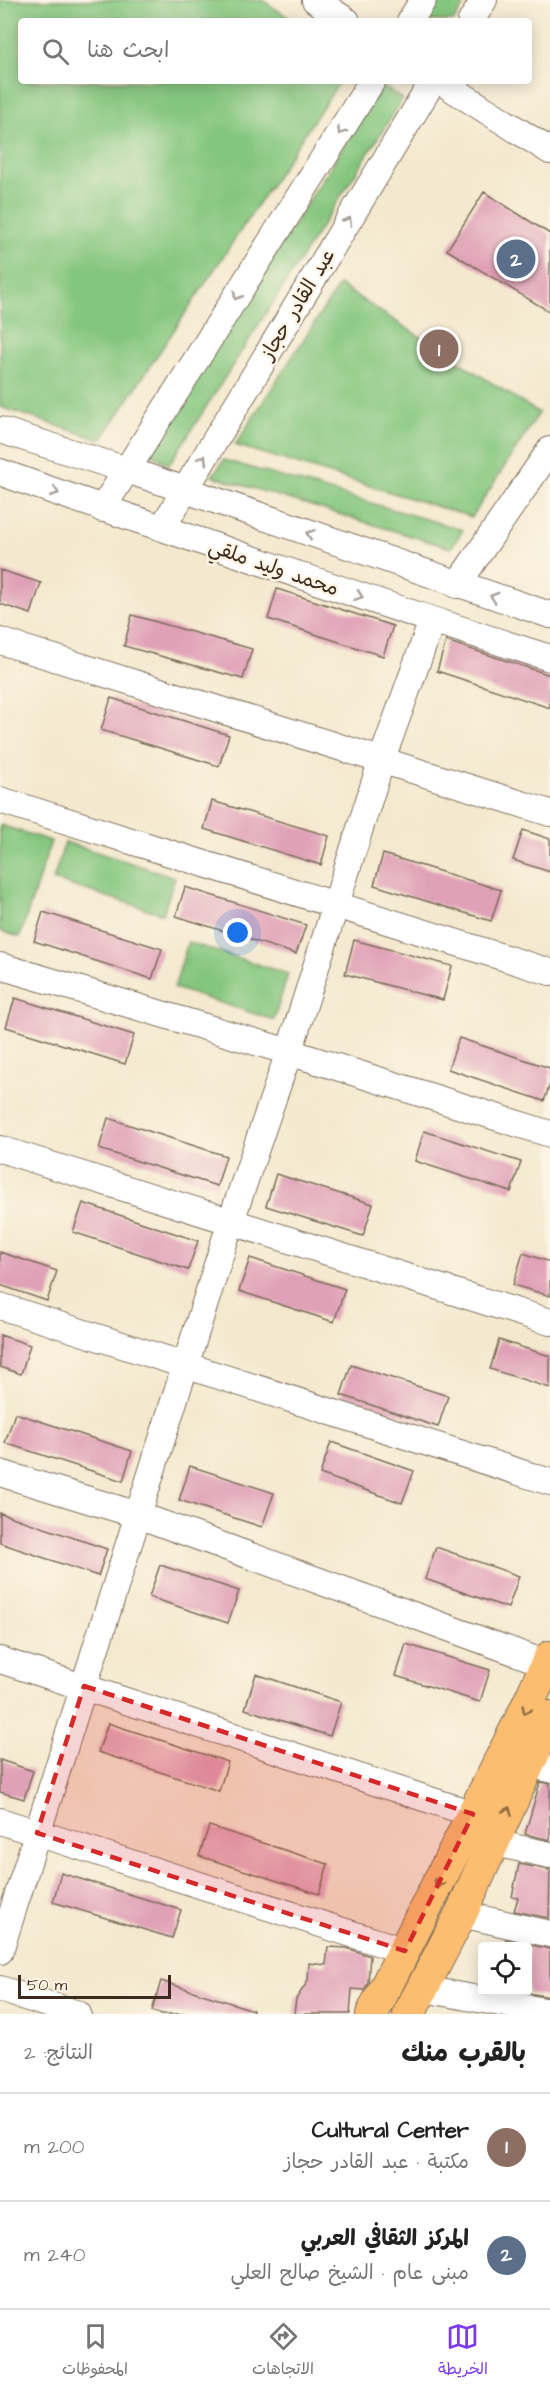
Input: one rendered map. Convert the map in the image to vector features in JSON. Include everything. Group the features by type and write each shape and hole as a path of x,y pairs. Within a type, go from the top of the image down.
{"main road":[{"path":"372,2014 549,1662"},
{"path":"416,2002 494,1843 540,1767 550,1717"}],"street":[{"path":"315,0 342,18"},
{"path":"412,18 423,0"},
{"path":"473,18 484,0"},
{"path":"102,509 370,84"},
{"name":"عبد القادر حجاز","path":"162,528 430,84"},
{"path":"445,84 550,151"},
{"path":"0,430 127,470 550,615"},
{"path":"457,585 550,450"},
{"name":"محمد وليد ملقي","path":"0,472 432,621 550,658"},
{"path":"0,1951 231,1221 289,1052 382,759 432,621"},
{"path":"0,641 550,813"},
{"path":"0,800 550,972"},
{"path":"0,966 289,1052 550,1134"},
{"path":"0,1149 550,1322"},
{"path":"0,1306 550,1482"},
{"path":"0,1473 138,1515 549,1662"},
{"path":"0,1659 473,1814"},
{"path":"0,1821 405,1951"},
{"path":"494,1843 550,1855"},
{"path":"461,1914 550,1934"},
{"path":"0,1989 78,2014"},
{"path":"416,2002 550,2012"}],"highlighted area":[{"path":"84,1686 473,1814 405,1951 37,1833"}],"green space":[{"path":"0,0 262,0 289,18 18,18 18,84 338,84 101,440 0,407"},
{"path":"439,0 467,0 456,18 427,18"},
{"path":"382,86 403,99 169,465 149,452"},
{"path":"339,285 539,413 472,517 235,445"},
{"path":"224,460 463,530 451,548 212,476"},
{"path":"0,825 51,841 20,937 0,931"},
{"path":"65,842 175,877 163,914 53,880"},
{"path":"188,942 288,974 274,1020 174,988"}],"building":[{"path":"484,192 550,234 550,312 447,250"},
{"path":"0,570 41,583 31,614 0,604"},
{"path":"277,589 393,626 383,656 268,619"},
{"path":"132,615 252,649 243,679 124,646"},
{"path":"446,641 550,675 550,708 437,671"},
{"path":"111,698 229,735 219,766 101,730"},
{"path":"212,801 329,836 321,865 204,829"},
{"path":"523,830 550,839 550,872 513,860"},
{"path":"383,854 501,890 491,921 374,885"},
{"path":"185,887 306,925 296,954 176,916"},
{"path":"43,912 162,949 152,979 34,941"},
{"path":"354,940 452,966 443,1000 345,974"},
{"path":"15,998 134,1035 125,1064 6,1027"},
{"path":"459,1038 550,1068 550,1084 544,1101 448,1069"},
{"path":"108,1118 226,1156 217,1186 99,1149"},
{"path":"424,1131 521,1162 511,1192 415,1161"},
{"path":"276,1174 373,1204 363,1236 266,1206"},
{"path":"83,1203 198,1241 188,1270 73,1232"},
{"path":"0,1252 57,1271 47,1301 0,1285"},
{"path":"523,1253 550,1262 550,1296 513,1285"},
{"path":"250,1258 345,1289 334,1322 239,1291"},
{"path":"0,1335 30,1345 21,1374 0,1367"},
{"path":"499,1340 550,1356 550,1388 490,1369"},
{"path":"351,1365 448,1396 438,1427 341,1395"},
{"path":"15,1413 132,1451 123,1481 5,1443"},
{"path":"331,1442 414,1471 402,1503 320,1474"},
{"path":"190,1466 274,1493 262,1527 179,1500"},
{"path":"0,1513 107,1549 98,1576 0,1543"},
{"path":"436,1547 519,1576 508,1608 425,1579"},
{"path":"160,1565 239,1591 228,1623 149,1597"},
{"path":"406,1644 490,1670 480,1702 396,1676"},
{"path":"256,1674 341,1702 330,1736 245,1709"},
{"path":"108,1723 228,1762 219,1791 98,1752"},
{"path":"0,1760 33,1771 24,1799 0,1792"},
{"path":"540,1782 550,1784 550,1840 525,1834"},
{"path":"209,1826 328,1864 319,1894 199,1856"},
{"path":"519,1864 550,1870 549,1918 514,1911 518,1898 512,1897"},
{"path":"61,1873 181,1910 172,1938 53,1902"},
{"path":"532,1945 550,1949 550,1997 532,1994"},
{"path":"328,1947 347,1948 370,1956 368,1982 364,1990 352,1989 350,2014 294,2014 296,1999 308,1981 309,1963 326,1965"},
{"path":"161,1981 253,2010 252,2014 162,2014 152,2011"}],"place":[{"name":"المركز الثقافي العربي","path":"516,259"},
{"name":"Cultural Center","path":"439,349"}]}
